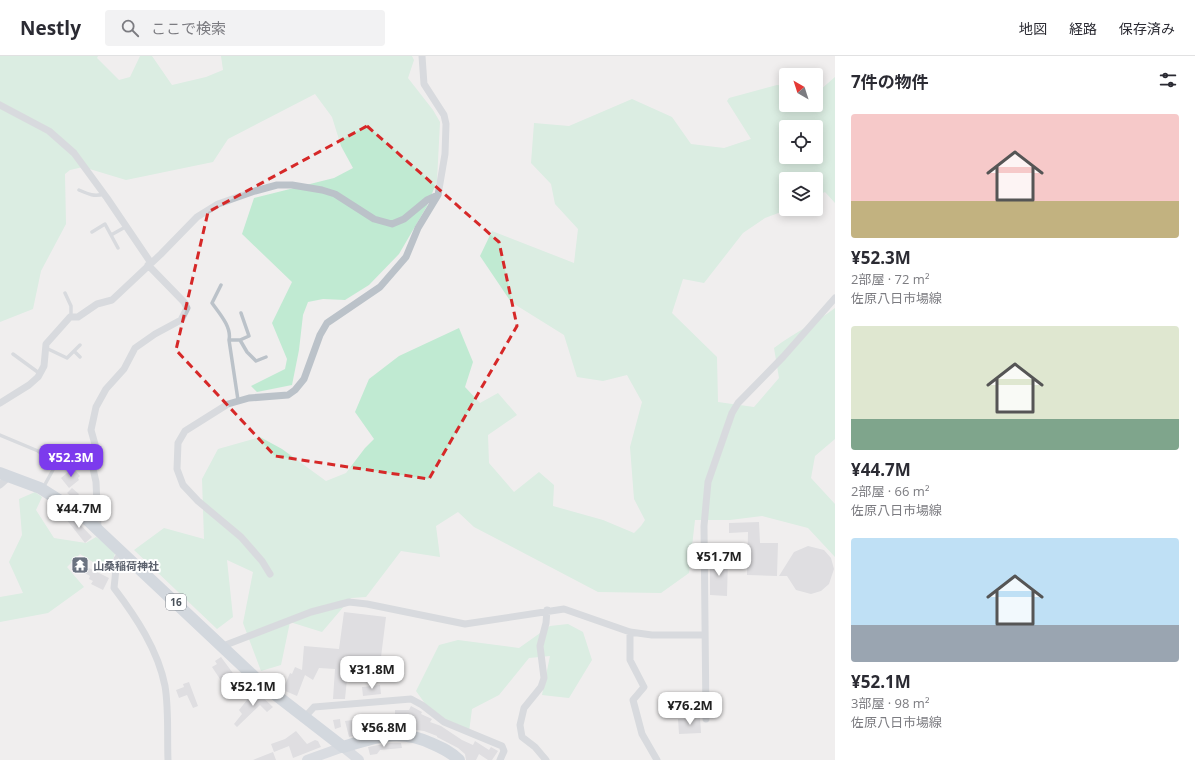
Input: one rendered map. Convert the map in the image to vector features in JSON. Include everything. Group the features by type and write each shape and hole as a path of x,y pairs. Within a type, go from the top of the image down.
{"main road":[{"name":"16","path":"5,474 42,490 81,514 98,528 263,685 343,747"},
{"path":"307,760 376,737 404,734 430,742 445,749 459,760"},
{"path":"343,747 359,760"}],"street":[{"path":"270,574 262,561 241,537 190,494 183,485 177,469 178,443 185,431 228,404 238,400 288,395 300,385 327,323 343,311 371,294 387,281 406,257 418,228 438,195 445,154 446,124 444,115 424,84 422,56"},
{"path":"0,105 49,131 74,153 127,226 150,264 184,302 187,308 181,320 155,334 135,348 124,369 106,389 96,407 90,430 96,448 92,464 96,482 98,528"},
{"path":"0,402 29,385 40,374 44,366 46,344 70,317 78,317 97,304 112,300 197,217 218,204 277,185 292,184 335,194 374,219 392,224 404,219 427,200 438,195"},
{"path":"706,718 705,501 712,469 732,413 738,403 784,357 835,298"},
{"path":"0,485 5,474"},
{"path":"122,552 117,559 114,588 129,608 159,661 165,687 168,760"},
{"path":"223,646 310,612 349,602 367,604 465,624 547,610 564,609 630,632 652,635 705,635"},
{"path":"546,760 535,747 522,737 520,725 524,708 543,682 540,646 547,610"},
{"path":"630,632 630,660 644,687 633,700 642,734 657,760"},
{"path":"304,718 314,707 411,699 422,705 449,725 502,746 504,751 500,760"}],"lane":[{"path":"79,190 90,195 98,196 105,194"},
{"path":"92,232 105,224 118,248"},
{"path":"111,235 127,226"},
{"path":"221,285 212,303 223,318 230,335 229,340 238,400"},
{"path":"65,293 71,306 70,317"},
{"path":"229,340 240,340 249,336 241,313"},
{"path":"240,340 247,352 256,361 266,357"},
{"path":"46,348 67,358 80,345"},
{"path":"74,351 80,357"},
{"path":"13,354 40,374"},
{"path":"0,435 38,450 53,462 54,468 42,490"}],"highlighted area":[{"path":"367,126 499,242 517,326 429,479 275,456 176,350 208,212"}],"green space":[{"path":"0,56 98,56 97,58 119,80 130,77 140,56 152,56 172,85 206,77 223,70 221,56 412,56 414,60 408,78 433,110 440,122 437,181 427,206 399,254 369,285 345,300 323,299 308,302 303,315 299,350 292,385 257,392 251,386 285,369 287,359 272,323 292,282 242,234 254,198 334,178 353,168 341,146 332,117 315,94 228,139 213,162 126,180 83,167 70,170 65,174 66,224 41,271 33,309 0,322"},
{"path":"835,77 835,203 825,192 823,193 823,172 779,172 779,213 765,218 743,233 704,283 683,279 672,313 717,357 718,402 754,407 779,378 774,348 835,308 835,439 815,456 811,478 835,504 835,557 808,528 762,516 730,520 695,520 689,573 661,593 598,592 474,527 458,512 436,526 440,557 401,551 366,597 351,598 322,632 290,622 281,665 261,671 243,623 253,572 227,560 233,617 217,629 134,550 164,528 204,539 202,479 218,449 260,437 282,449 326,481 346,473 365,448 374,439 355,412 369,379 399,356 459,328 473,362 465,387 480,403 498,393 517,415 488,435 489,463 514,492 539,472 554,485 553,506 603,520 634,533 645,520 634,499 630,447 642,402 627,375 603,381 577,377 564,335 511,302 480,256 492,231 574,263 578,229 555,204 551,184 531,163 534,123 569,126 632,99 672,117 691,144 724,148 751,139 727,101 729,98 779,85 779,112 823,112 823,87"},
{"path":"35,492 42,497 36,510 54,538 86,543 96,537 116,551 111,565 101,567 80,554 67,567 84,587 48,613 0,622 0,597 23,593 9,562 22,535 19,499"},
{"path":"568,624 583,632 592,660 569,698 542,695 550,656 529,658 499,695 472,709 469,732 432,713 416,691 439,645 458,640 519,648 550,626"}],"building":[{"path":"73,468 80,476 78,478 79,480 69,488 61,478"},
{"path":"72,488 79,494 75,499 67,493"},
{"path":"70,516 76,520 92,537 85,543 66,519"},
{"path":"759,522 760,543 778,543 777,576 747,575 748,532 729,533 729,523"},
{"path":"808,546 824,550 831,558 834,569 829,584 821,591 811,594 796,590 787,576 779,576 794,552"},
{"path":"710,558 728,558 727,596 710,595"},
{"path":"77,559 88,565 87,567 109,578 103,590 91,584 93,581 89,579 90,576 71,565"},
{"path":"344,612 386,617 379,673 348,669 345,699 333,699 335,669 319,668 313,680 305,675 297,696 283,690 290,673 292,674 295,667 302,670 304,646 339,649"},
{"path":"221,657 238,680 226,688 212,667 217,664 215,661"},
{"path":"189,682 198,706 193,708 187,695 179,698 176,690 184,687 183,684"},
{"path":"380,685 381,694 363,696 362,687"},
{"path":"255,690 273,707 267,712 260,705 237,727 234,724 242,714 239,710"},
{"path":"669,694 680,694 680,713 669,713"},
{"path":"411,706 422,712 421,714 432,719 430,722 441,726 462,740 473,745 475,741 489,750 491,747 498,751 492,760 488,760 479,754 476,760 466,760 465,754 458,748 437,736 424,731 402,728 404,719 395,719 395,710 409,710"},
{"path":"373,714 375,730 366,731 365,717 366,715"},
{"path":"700,718 701,733 679,734 678,719"},
{"path":"340,719 341,727 335,729 333,720"},
{"path":"352,720 356,735 349,737 345,721"},
{"path":"296,731 307,744 315,740 318,741 321,747 293,758 289,746 274,752 271,744 285,739"},
{"path":"389,743 401,743 402,748 380,750 377,754 370,755 368,747"},
{"path":"273,752 276,760 253,760"}],"place":[{"name":"山桑稲荷神社","path":"80,565"}]}
